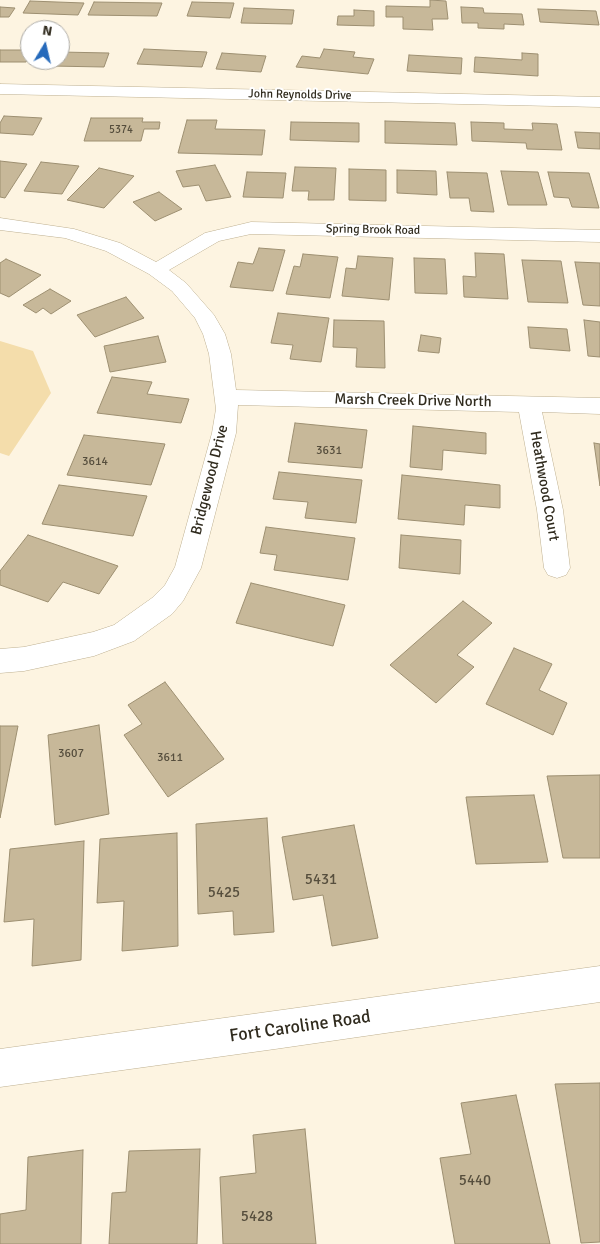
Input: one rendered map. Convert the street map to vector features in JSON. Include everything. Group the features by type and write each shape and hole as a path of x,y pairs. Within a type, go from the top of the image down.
{"street":[{"name":"John Reynolds Drive","path":"0,89 600,102"},
{"name":"Bridgewood Drive","path":"0,224 84,237 113,247 156,270 179,286 214,334 220,354 226,396 224,433 188,568 174,592 162,606 124,633 94,644 24,659 0,661"},
{"name":"Spring Brook Road","path":"156,270 212,237 251,228 600,236"},
{"name":"Marsh Creek Drive North","path":"226,396 600,406"},
{"name":"Heathwood Court","path":"529,404 550,510 557,568"},
{"name":"Fort Caroline Road","path":"0,1068 600,984"}],"shaded area":[{"path":"0,341 33,351 51,393 9,456 0,453"}],"building":[{"path":"430,0 446,1 448,19 432,19 433,30 403,29 403,17 386,17 386,6 430,7"},
{"path":"30,1 84,3 78,15 23,13"},
{"path":"94,2 162,3 157,16 88,15"},
{"path":"192,2 234,3 230,18 187,16"},
{"path":"0,7 15,8 9,17 0,17"},
{"path":"461,7 483,8 484,13 522,14 524,25 504,24 504,29 478,28 478,23 462,23"},
{"path":"244,8 294,10 292,24 241,23"},
{"path":"538,9 596,11 599,25 540,22"},
{"path":"354,10 374,11 374,26 337,25 338,16 354,16"},
{"path":"144,49 207,52 202,67 137,64"},
{"path":"324,49 355,52 353,57 374,59 368,74 296,67 302,56 320,58"},
{"path":"0,50 20,50 20,62 0,62"},
{"path":"70,52 109,53 104,67 70,66"},
{"path":"222,53 266,56 261,72 216,69"},
{"path":"522,53 538,54 538,76 474,72 475,57 522,60"},
{"path":"409,55 462,58 461,74 407,71"},
{"path":"4,116 42,118 33,135 0,133 0,123"},
{"path":"91,118 143,118 142,122 160,122 159,129 144,129 141,141 84,141"},
{"path":"187,120 217,120 215,129 265,130 262,155 178,153"},
{"path":"385,121 455,123 457,145 385,143"},
{"path":"291,122 359,123 359,142 290,140"},
{"path":"471,122 504,123 504,129 533,130 532,123 557,124 562,150 527,149 526,143 472,141"},
{"path":"575,132 600,133 600,149 578,148"},
{"path":"0,161 27,164 5,198 0,197"},
{"path":"41,162 79,166 62,194 24,191"},
{"path":"215,165 231,197 206,201 199,185 183,187 176,171"},
{"path":"295,167 336,168 334,200 308,200 309,191 292,191"},
{"path":"99,168 134,176 104,208 67,200"},
{"path":"349,169 386,170 386,201 349,200"},
{"path":"397,170 436,171 437,195 397,193"},
{"path":"501,171 538,172 547,205 508,205"},
{"path":"247,172 286,173 283,198 243,197"},
{"path":"447,172 487,173 494,212 471,211 469,198 450,198"},
{"path":"548,172 589,173 599,208 572,207 569,198 554,197"},
{"path":"159,192 182,209 155,221 133,202"},
{"path":"259,248 285,250 273,291 230,287 238,262 253,264"},
{"path":"475,253 504,254 508,299 464,297 463,276 476,277"},
{"path":"303,254 338,257 330,298 286,294 294,266 300,267"},
{"path":"358,256 393,258 389,300 342,296 346,268 356,269"},
{"path":"414,258 445,259 447,294 415,293"},
{"path":"6,259 41,275 9,297 0,293 0,263"},
{"path":"522,260 561,261 568,303 528,302"},
{"path":"575,262 600,263 600,306 583,305"},
{"path":"50,289 71,301 51,314 43,308 36,313 23,305"},
{"path":"126,297 144,318 95,337 77,315"},
{"path":"278,313 329,318 321,362 290,359 293,345 271,343"},
{"path":"334,320 384,321 385,368 356,367 357,348 333,347"},
{"path":"584,320 600,322 600,357 588,356"},
{"path":"528,327 567,329 570,351 530,348"},
{"path":"421,335 441,338 439,353 418,351"},
{"path":"158,336 166,362 110,372 104,346"},
{"path":"112,377 152,382 147,394 189,399 181,423 97,413"},
{"path":"295,423 367,430 362,468 288,462"},
{"path":"413,426 486,433 486,454 443,450 442,470 410,467"},
{"path":"84,435 165,444 151,485 67,475"},
{"path":"594,443 600,444 600,486"},
{"path":"279,472 362,480 356,523 305,518 308,502 273,499"},
{"path":"402,475 500,485 500,508 465,505 464,525 398,519"},
{"path":"59,485 147,496 133,536 42,524"},
{"path":"266,527 355,538 348,580 274,570 277,555 260,553"},
{"path":"28,535 118,566 99,594 63,582 48,602 0,585 0,571"},
{"path":"401,535 461,540 460,574 399,568"},
{"path":"251,583 345,605 333,646 236,623"},
{"path":"463,601 492,623 457,655 474,667 436,703 390,665"},
{"path":"514,648 552,664 539,690 567,703 553,735 486,704"},
{"path":"165,682 224,759 168,797 124,735 142,724 128,705"},
{"path":"99,725 109,814 55,825 48,735"},
{"path":"0,726 18,726 0,818"},
{"path":"600,775 600,858 563,858 547,776"},
{"path":"534,795 548,862 476,864 466,797"},
{"path":"267,818 274,932 234,935 233,911 198,914 196,824"},
{"path":"354,825 378,938 332,946 323,895 293,900 282,837"},
{"path":"177,833 178,946 122,951 124,901 97,903 100,839"},
{"path":"84,841 81,960 32,966 34,919 4,922 10,849"},
{"path":"600,1083 600,1242 581,1243 555,1084"},
{"path":"516,1095 550,1244 455,1244 440,1158 471,1154 461,1103"},
{"path":"305,1129 316,1244 223,1244 220,1177 256,1173 253,1135"},
{"path":"200,1149 197,1244 109,1244 112,1193 126,1192 129,1151"},
{"path":"83,1150 81,1244 0,1244 0,1214 26,1210 28,1157"}]}
